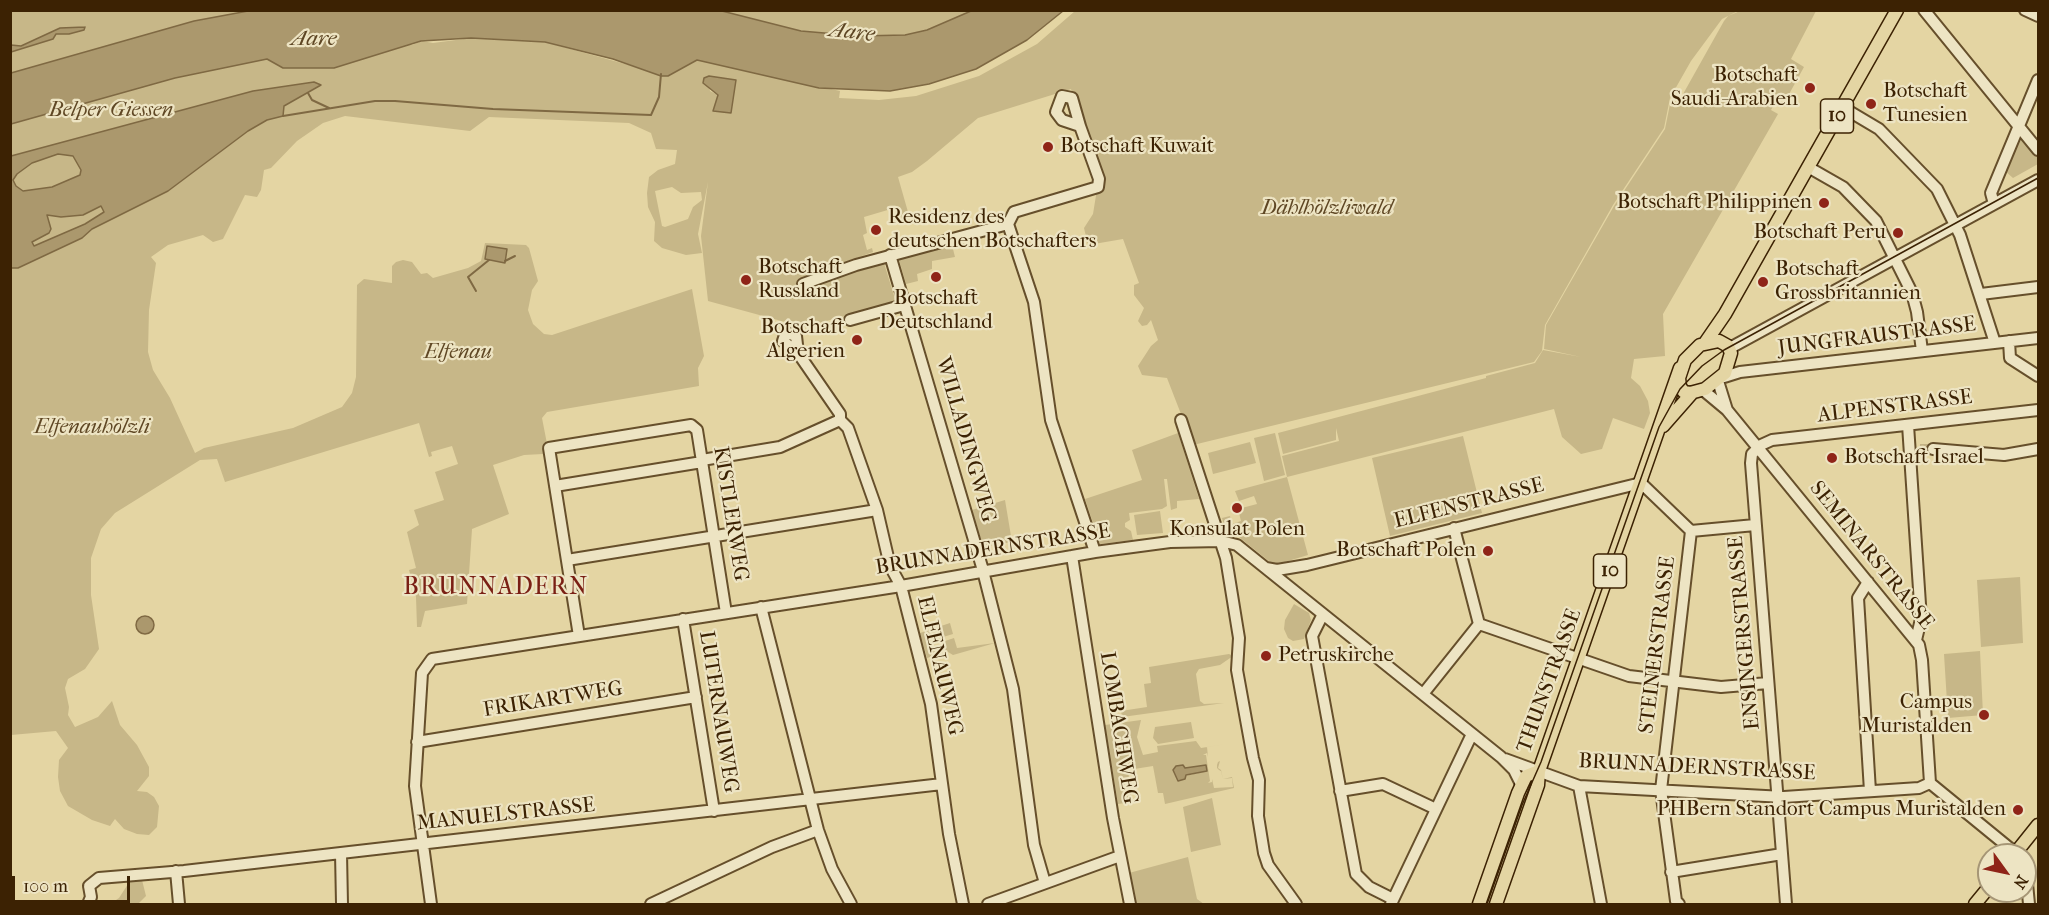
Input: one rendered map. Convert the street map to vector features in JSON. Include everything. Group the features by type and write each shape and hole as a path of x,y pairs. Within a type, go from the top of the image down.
{"main road":[{"name":"10","path":"1705,343 1725,314 1897,10"},
{"name":"10","path":"1725,314 1725,345"},
{"path":"1705,343 1725,345 1731,359 1719,380 1697,392 1686,393 1680,388 1680,368 1693,350 1705,343"},
{"name":"THUNSTRASSE","path":"1496,904 1538,784 1539,771 1658,435 1667,399 1680,368"},
{"name":"THUNSTRASSE","path":"1658,435 1680,403 1697,392"},
{"name":"THUNSTRASSE","path":"1479,904 1526,776 1539,771"},
{"path":"2033,839 2038,825"}],"street":[{"path":"1924,10 2038,150"},
{"path":"2025,10 2038,16"},
{"path":"1994,204 1991,193 2038,80"},
{"path":"1842,107 1876,127 1934,185 1956,225 1981,294 1995,343"},
{"path":"1080,126 1099,179 1098,187 1014,212 1008,224 1033,298 1051,420 1095,552"},
{"path":"1808,167 1844,188 1874,218 1917,310 1922,351"},
{"path":"1725,345 1895,259 2038,180"},
{"path":"802,284 890,255 1008,224"},
{"name":"WILLADINGWEG","path":"890,255 983,572 1014,692 1034,845 1045,883"},
{"path":"1981,294 2038,287"},
{"path":"850,320 904,305"},
{"name":"JUNGFRAUSTRASSE","path":"1719,380 1740,372 2038,338"},
{"path":"2009,341 2007,353 2010,358 2038,376"},
{"name":"ELFENAUWEG","path":"798,353 840,414 840,420 846,424 876,510 890,566 901,586 931,704 963,904"},
{"name":"SEMINARSTRASSE","path":"1719,380 1727,410"},
{"name":"SEMINARSTRASSE","path":"1697,392 1727,410 1916,640 1921,653 1930,783"},
{"name":"ALPENSTRASSE","path":"1758,447 1772,440 2038,410"},
{"path":"579,636 555,486 774,448 840,420"},
{"path":"1181,420 1221,541 1239,638 1236,657 1252,752 1260,780 1258,816 1264,853 1271,870 1296,904"},
{"name":"KISTLERWEG","path":"555,486 549,448 693,425 697,430 726,613"},
{"path":"1908,425 1915,449 1921,619 1916,640"},
{"name":"ENSINGERSTRASSE","path":"1758,447 1750,461 1786,904"},
{"path":"1933,449 2004,455 2038,448"},
{"name":"ELFENSTRASSE","path":"1265,568 1276,570 1307,565 1641,483"},
{"name":"STEINERSTRASSE","path":"1641,483 1691,531 1755,525"},
{"path":"567,560 876,510"},
{"path":"1454,528 1479,624"},
{"name":"STEINERSTRASSE","path":"1679,904 1676,901 1671,872 1661,790 1691,531"},
{"name":"BRUNNADERNSTRASSE","path":"417,742 424,667 436,658 901,586 1095,552 1170,542 1221,541 1236,546 1265,568 1501,757 1514,770 1522,786"},
{"name":"LOMBACHWEG","path":"1072,556 1120,856 1130,904"},
{"path":"1292,589 1293,576 1307,565"},
{"path":"1868,582 1858,598 1870,791"},
{"name":"KISTLERWEG","path":"761,608 818,830 832,869 850,904"},
{"path":"1323,614 1312,636 1358,876 1369,887 1392,902 1472,734"},
{"name":"LUTERNAUWEG","path":"683,619 714,810"},
{"path":"1479,624 1629,676 1721,687 1768,683"},
{"path":"1423,694 1479,624"},
{"name":"FRIKARTWEG","path":"417,742 696,697"},
{"path":"417,742 415,794 431,904"},
{"name":"BRUNNADERNSTRASSE","path":"1501,757 1579,786 1778,796 1919,788 1930,783"},
{"path":"1930,783 2003,843"},
{"name":"MANUELSTRASSE","path":"89,901 89,886 98,878 341,853 942,784"},
{"path":"1340,791 1383,784 1436,809"},
{"path":"1579,786 1601,904"},
{"path":"651,904 772,847 818,830"},
{"path":"341,853 342,904"},
{"path":"1671,872 1782,854"},
{"path":"988,904 1120,856"},
{"path":"176,871 179,904"}],"green space":[{"path":"965,10 966,13 927,30 905,35 859,36 801,31 722,11"},
{"path":"10,11 314,11 412,45 422,41 433,43 471,38 545,42 669,76 697,59 840,91 839,98 879,100 916,96 979,76 1037,44 1075,11 1738,11 1722,19 1691,61 1670,98 1664,128 1613,205 1545,325 1542,351 1534,362 1193,445 1167,378 1142,375 1138,366 1151,346 1158,340 1151,320 1147,325 1142,326 1138,321 1144,308 1134,295 1134,285 1139,283 1123,239 1088,245 1084,228 1093,214 1099,177 1071,89 978,118 927,161 912,172 898,177 910,219 896,224 893,216 895,212 891,209 864,217 867,233 863,235 867,250 872,248 873,252 807,276 802,280 807,289 845,274 884,263 896,302 797,329 796,325 708,301 701,236 708,182 698,234 702,253 686,255 662,248 654,241 655,222 648,207 649,177 658,170 675,164 677,150 656,149 651,133 629,123 489,117 470,131 345,116 323,123 297,141 271,168 264,170 261,190 257,197 245,195 223,239 213,242 203,235 168,245 151,257 156,263 149,310 148,352 153,370 170,398 195,453 204,448 293,428 342,407 352,393 356,377 357,285 364,279 392,283 392,266 403,260 412,262 421,274 427,273 433,278 468,268 481,261 485,243 526,245 529,248 538,281 532,290 528,310 533,324 544,334 552,335 692,289 704,356 698,368 699,386 547,412 542,418 548,449 543,454 524,455 493,465 509,514 472,529 467,604 425,611 421,627 417,627 416,597 409,570 416,568 407,532 419,525 414,510 444,500 435,472 458,464 452,446 431,452 432,456 429,457 419,423 225,482 217,459 200,460 115,513 101,529 91,558 91,595 99,649 85,669 68,679 65,688 69,707 68,715 75,727 98,717 112,701 120,725 137,745 149,767 149,776 137,791 147,792 154,797 159,806 157,827 149,835 137,834 124,829 115,819 110,826 92,820 68,806 60,791 58,777 59,760 68,748 56,731 11,735","holes":["736,80 713,111 718,95 710,91 709,86","672,187 681,193 701,192 702,200 693,207 688,219 665,227 662,226 655,191"]},
{"path":"1740,11 1816,11 1791,59 1804,67 1788,96 1780,93 1771,110 1778,114 1663,314 1665,356 1634,359 1631,378 1640,386 1648,401 1650,413 1644,429 1613,418 1602,449 1581,454 1562,437 1554,409 1287,477 1282,456 1339,441 1336,428 1336,440 1283,454 1278,433 1535,363 1543,350 1581,357 1544,349 1546,325 1614,206 1665,129 1671,99 1678,103 1724,21 1728,16"},
{"path":"2020,136 2038,157 2038,164 2013,178 2005,171"},
{"path":"952,245 955,257 932,261 932,269 917,274 918,281 906,284 899,260"},
{"path":"1178,433 1199,499 1177,501 1177,508 1171,510 1167,479 1164,479 1167,506 1162,509 1129,513 1130,520 1125,523 1125,527 1131,531 1133,540 1100,544 1085,499 1142,480 1132,450"},
{"path":"1275,433 1285,475 1264,481 1254,438"},
{"path":"1463,436 1482,513 1390,536 1372,458"},
{"path":"1250,442 1256,463 1213,474 1208,453"},
{"path":"1287,477 1308,555 1278,564 1270,562 1224,525 1222,518 1230,516 1232,524 1241,521 1238,509 1257,504 1254,496 1239,501 1235,491"},
{"path":"1005,500 1012,542 983,547 972,510"},
{"path":"1160,511 1163,533 1137,535 1134,515"},
{"path":"2020,577 2023,643 1981,647 1977,580"},
{"path":"1294,604 1309,613 1311,620 1304,639 1293,641 1288,638 1284,629 1285,620"},
{"path":"950,623 953,634 943,637 942,632 929,636 933,649 945,646 945,641 954,638 957,648 995,643 953,655 948,652 927,658 920,633"},
{"path":"1980,651 1983,715 1948,718 1944,654"},
{"path":"1229,654 1233,656 1220,665 1199,669 1196,674 1200,701 1204,704 1224,703 1122,717 1121,711 1147,707 1144,684 1151,683 1149,667"},
{"path":"1141,720 1137,737 1143,755 1158,752 1157,746 1196,741 1201,748 1207,747 1208,757 1207,753 1203,755 1206,755 1210,781 1208,783 1212,782 1212,779 1214,788 1233,787 1232,778 1223,779 1232,777 1234,788 1165,804 1163,793 1158,793 1153,766 1128,770 1132,802 1118,804 1105,725","holes":["1182,765 1185,769 1206,765 1207,771 1176,778 1176,766"]},
{"path":"1191,722 1194,738 1158,744 1153,738 1155,727"},
{"path":"1212,798 1221,845 1191,852 1183,807"},
{"path":"1188,857 1197,899 1204,904 1136,904 1129,873"},
{"path":"142,880 146,896 138,904 110,904 119,898 130,881"}],"water":[{"name":"Aare","path":"248,11 722,11 801,31 859,36 905,35 927,30 971,11 1063,11 1027,40 976,69 929,84 890,91 819,88 697,60 668,76 661,76 613,59 545,42 471,38 421,41 334,68 283,68 267,59 175,78 11,124 11,73 194,21"},
{"path":"85,27 84,30 69,34 56,34 53,39 11,52 11,45 21,46 60,28"},
{"path":"709,76 736,80 731,113 713,111 718,95 703,83 704,78"},
{"path":"314,82 321,85 284,106 283,116 267,120 248,131 168,191 92,229 82,238 18,268 11,268 11,156 253,91","holes":["58,154 73,156 81,170 80,175 52,187 23,191 16,186 13,180 17,174 32,163","101,206 104,212 85,224 34,246 32,242 49,233 51,229 47,215 61,217 83,215"]},
{"path":"487,246 507,249 505,263 485,259"},
{"path":"141,616 149,616 154,621 152,632 141,634 136,629 136,621"},
{"path":"1183,765 1185,768 1206,765 1207,771 1186,775 1185,779 1178,781 1173,770 1176,766"}],"waterway":[{"path":"283,116 375,101 493,109 651,115 659,97 661,74"},
{"path":"308,93 312,100 329,108"},
{"path":"505,261 515,256"},
{"path":"476,291 468,277 489,260"}],"tunnel":[{"path":"1920,449 1933,449"}],"tram line":[{"path":"1487,904 1522,805 1541,762 1659,427 1680,389 1702,366 1724,350 2038,178"}],"place":[{"name":"Botschaft Saudi-Arabien","path":"1810,88"},
{"name":"Botschaft Tunesien","path":"1871,104"},
{"name":"Botschaft Kuwait","path":"1048,147"},
{"name":"Botschaft Philippinen","path":"1824,203"},
{"name":"Residenz des deutschen Botschafters","path":"876,230"},
{"name":"Botschaft Peru","path":"1898,233"},
{"name":"Botschaft Deutschland","path":"936,277"},
{"name":"Botschaft Russland","path":"746,280"},
{"name":"Botschaft Grossbritannien","path":"1763,282"},
{"name":"Botschaft Algerien","path":"857,340"},
{"name":"Botschaft Israel","path":"1832,458"},
{"name":"Konsulat Polen","path":"1237,508"},
{"name":"Botschaft Polen","path":"1488,551"},
{"name":"Petruskirche","path":"1266,656"},
{"name":"Campus Muristalden","path":"1984,715"},
{"name":"PHBern Standort Campus Muristalden","path":"2018,810"}],"district":[{"name":"BRUNNADERN","path":"496,588"}],"park label":[{"name":"Belper Giessen","path":"111,111"},
{"name":"Dählhölzliwald","path":"1327,209"},
{"name":"Elfenau","path":"458,353"},
{"name":"Elfenauhölzli","path":"92,428"}]}
